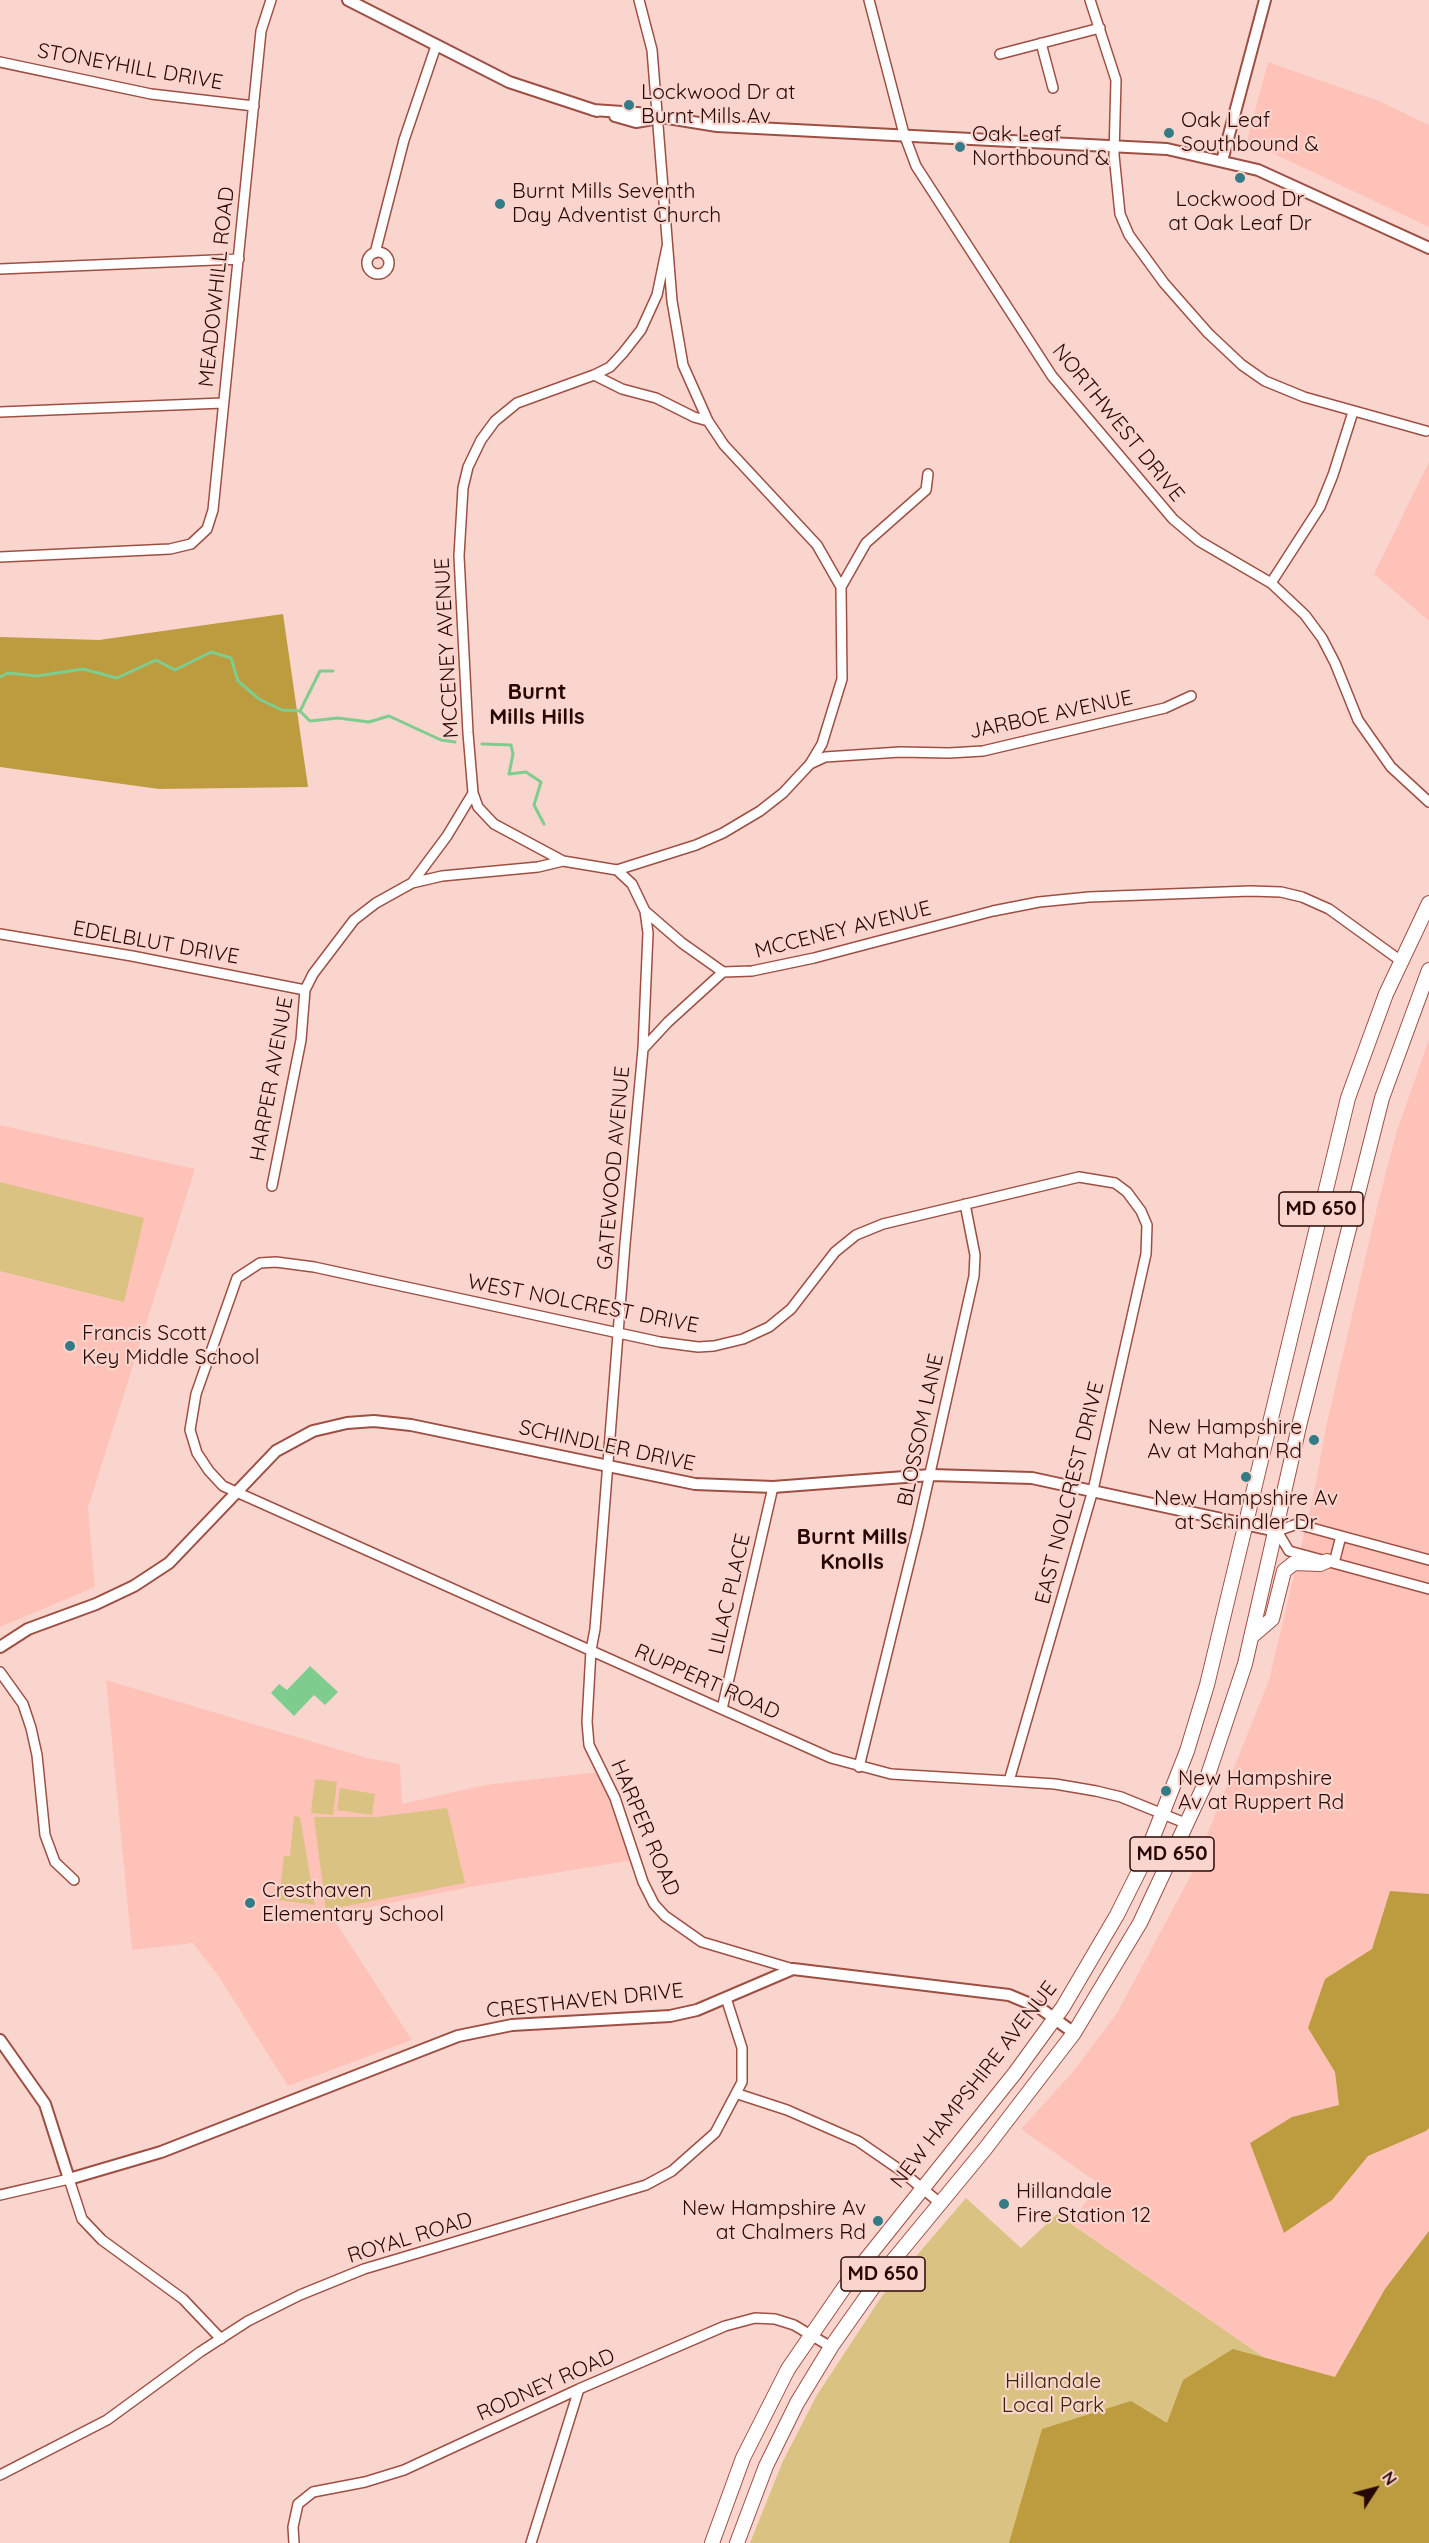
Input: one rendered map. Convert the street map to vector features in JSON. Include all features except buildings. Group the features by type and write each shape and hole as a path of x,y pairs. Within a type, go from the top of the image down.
{"main road":[{"name":"NEW HAMPSHIRE AVENUE","path":"712,2543 743,2458 783,2379 810,2334 848,2282 1055,2018 1118,1915 1164,1814 1187,1751 1207,1685 1348,1098 1365,1047 1401,961 1429,903"},
{"name":"NEW HAMPSHIRE AVENUE","path":"737,2543 766,2466 796,2403 831,2347 886,2270 985,2149 1074,2033 1140,1923 1205,1784 1224,1735 1251,1637 1300,1422 1382,1098 1429,970"},
{"path":"1251,1637 1272,1619 1284,1571 1294,1563 1331,1562"}],"street":[{"name":"MEADOWHILL ROAD","path":"0,556 162,549 191,544 207,529 213,510 261,32 271,0"},
{"path":"348,0 509,82 636,122 659,118 717,126 1167,149 1258,170 1429,248"},
{"path":"639,0 652,50 672,301 683,365 708,421 724,445 817,544 841,587 842,679 822,744 810,764 783,794 723,833 696,845 617,870 632,884 645,911 682,943 723,972"},
{"name":"NORTHWEST DRIVE","path":"869,0 904,134 916,166 1052,376 1173,519 1199,541 1271,583 1305,615 1322,638 1358,720 1391,767 1429,802"},
{"path":"1090,0 1116,80 1118,96 1114,145 1120,214 1129,235 1164,284 1208,333 1242,365 1264,381 1304,397 1426,431"},
{"path":"1222,161 1265,0"},
{"path":"1000,54 1100,28"},
{"path":"1041,44 1053,88"},
{"path":"375,253 404,140 435,46"},
{"name":"STONEYHILL DRIVE","path":"1,66 151,94 254,106"},
{"name":"MCCENEY AVENUE","path":"617,870 563,861 494,824 478,807 473,793 459,598 463,488 468,467 481,440 495,421 517,403 610,367 641,330 657,295 667,247"},
{"path":"0,269 239,259"},
{"path":"594,375 622,389 656,398 694,417 708,421"},
{"path":"0,412 223,403"},
{"path":"1271,583 1320,507 1333,476 1353,412"},
{"path":"841,587 866,543 926,490 928,474"},
{"name":"JARBOE AVENUE","path":"810,764 825,757 900,752 983,751 1165,708 1191,696"},
{"name":"HARPER AVENUE","path":"272,1186 301,1040 305,990 319,966 354,920 376,903 412,883 447,836 473,793"},
{"path":"412,883 442,876 538,867 563,861"},
{"name":"MCCENEY AVENUE","path":"723,972 752,971 814,958 993,911 1039,902 1089,897 1250,891 1281,892 1320,905 1401,961"},
{"name":"GATEWOOD AVENUE","path":"591,1650 595,1629 606,1467 643,1049 648,933 645,911"},
{"name":"EDELBLUT DRIVE","path":"0,934 171,963 305,990"},
{"name":"GATEWOOD AVENUE","path":"643,1049 668,1022 723,972"},
{"name":"WEST NOLCREST DRIVE","path":"237,1491 223,1486 208,1471 197,1453 190,1430 196,1394 230,1293 237,1278 260,1263 276,1262 314,1267 698,1347 743,1339 769,1327 791,1309 835,1252 856,1235 883,1224 1079,1177 1115,1183 1127,1192 1142,1211"},
{"name":"BLOSSOM LANE","path":"859,1767 931,1475 974,1276 975,1255 965,1204"},
{"name":"EAST NOLCREST DRIVE","path":"1009,1781 1092,1490 1146,1254 1147,1225 1142,1211"},
{"name":"SCHINDLER DRIVE","path":"0,1647 28,1629 96,1604 134,1586 169,1563 237,1491 288,1443 313,1431 356,1422 411,1425 695,1484 773,1487 931,1475 1032,1478 1245,1526 1277,1531"},
{"name":"LILAC PLACE","path":"722,1709 773,1487"},
{"name":"RUPPERT ROAD","path":"237,1491 831,1758 891,1774 1009,1781 1096,1791 1120,1797 1185,1823"},
{"path":"1429,1560 1297,1524 1277,1531 1289,1551 1429,1589"},
{"path":"1331,1562 1341,1536"},
{"name":"HARPER ROAD","path":"591,1650 587,1722 589,1745 615,1798 636,1862 654,1904 665,1916 702,1942 793,1970"},
{"path":"0,1672 23,1704 31,1728 37,1755 45,1835 54,1863 74,1880"},
{"name":"CRESTHAVEN DRIVE","path":"0,2195 69,2179 161,2152 458,2036 512,2025 670,2016 697,2010 793,1970 1009,1995 1040,2008 1074,2033"},
{"name":"ROYAL ROAD","path":"0,2475 107,2420 248,2321 300,2295 364,2269 646,2185 672,2171 715,2133 738,2094 742,2082 742,2048 726,1998"},
{"path":"0,2040 45,2104 82,2219 102,2240 183,2300 221,2339"},
{"path":"738,2094 787,2110 858,2141 940,2203"},
{"name":"RODNEY ROAD","path":"294,2543 293,2527 298,2504 313,2492 404,2470 579,2389 725,2326 754,2318 775,2319 810,2334 831,2347"},
{"path":"531,2543 579,2389"}],"shaded area":[{"path":"1268,62 1379,101 1429,125 1429,227 1247,141"},
{"path":"1429,462 1429,621 1374,574"},
{"path":"283,614 308,787 159,789 0,767 0,637 99,640"},
{"path":"1429,1039 1429,2543 1356,2421 1071,2223 1099,2184 1021,2129 1072,2073 1117,2013 1191,1875 1269,1680 1314,1492 1326,1427 1379,1199 1396,1134"},
{"name":"Francis Scott Key Middle School","path":"0,1125 195,1169 88,1508 95,1587 0,1627"},
{"path":"310,1666 338,1692 325,1705 314,1695 294,1716 271,1693 279,1684 287,1690"},
{"path":"106,1680 367,1758 400,1764 402,1804 485,1785 598,1772 634,1860 475,1886 331,1915 412,2040 288,2086 219,1977 193,1943 132,1950"},
{"path":"1390,1891 1429,1894 1429,2128 1368,2156 1332,2200 1284,2233 1250,2143 1292,2117 1339,2105 1335,2072 1308,2028 1325,1979 1372,1949"},
{"path":"1429,2231 1429,2543 1009,2543 1042,2429 1131,2401 1167,2423 1183,2380 1233,2349 1335,2377 1385,2289"}],"green space":[{"path":"0,1182 144,1218 124,1302 0,1271"},
{"path":"315,1779 337,1782 333,1815 311,1813"},
{"path":"340,1788 375,1794 372,1815 337,1810"},
{"path":"447,1808 465,1883 326,1910 314,1817 377,1817"},
{"path":"294,1816 300,1817 315,1905 279,1900 284,1856 290,1856"},
{"name":"Hillandale Local Park","path":"966,2198 1021,2248 1057,2214 1356,2421 1290,2543 750,2543 783,2461 817,2395 882,2296"}],"waterway":[{"path":"0,677 8,673 37,676 83,669 117,678 156,660 175,670 211,652 231,658 238,681 259,699 282,710 300,711 310,721 338,718 369,722 389,716 441,740 455,742"},
{"path":"300,711 320,671 333,671"},
{"path":"482,744 511,745 513,754 509,774 526,772 541,782 534,805 544,824"}],"place":[{"name":"Lockwood Dr at Burnt Mills Av","path":"629,105"},
{"name":"Oak Leaf Southbound &","path":"1169,133"},
{"name":"Oak Leaf Northbound &","path":"960,147"},
{"name":"Lockwood Dr at Oak Leaf Dr","path":"1240,178"},
{"name":"Burnt Mills Seventh Day Adventist Church","path":"500,204"},
{"name":"Francis Scott Key Middle School","path":"70,1346"},
{"name":"New Hampshire Av at Mahan Rd","path":"1314,1440"},
{"name":"New Hampshire Av at Schindler Dr","path":"1246,1477"},
{"name":"New Hampshire Av at Ruppert Rd","path":"1166,1791"},
{"name":"Cresthaven Elementary School","path":"250,1903"},
{"name":"Hillandale Fire Station 12","path":"1004,2204"},
{"name":"New Hampshire Av at Chalmers Rd","path":"878,2221"}],"district":[{"name":"Burnt Mills Hills","path":"537,704"},
{"name":"Burnt Mills Knolls","path":"852,1550"}]}
